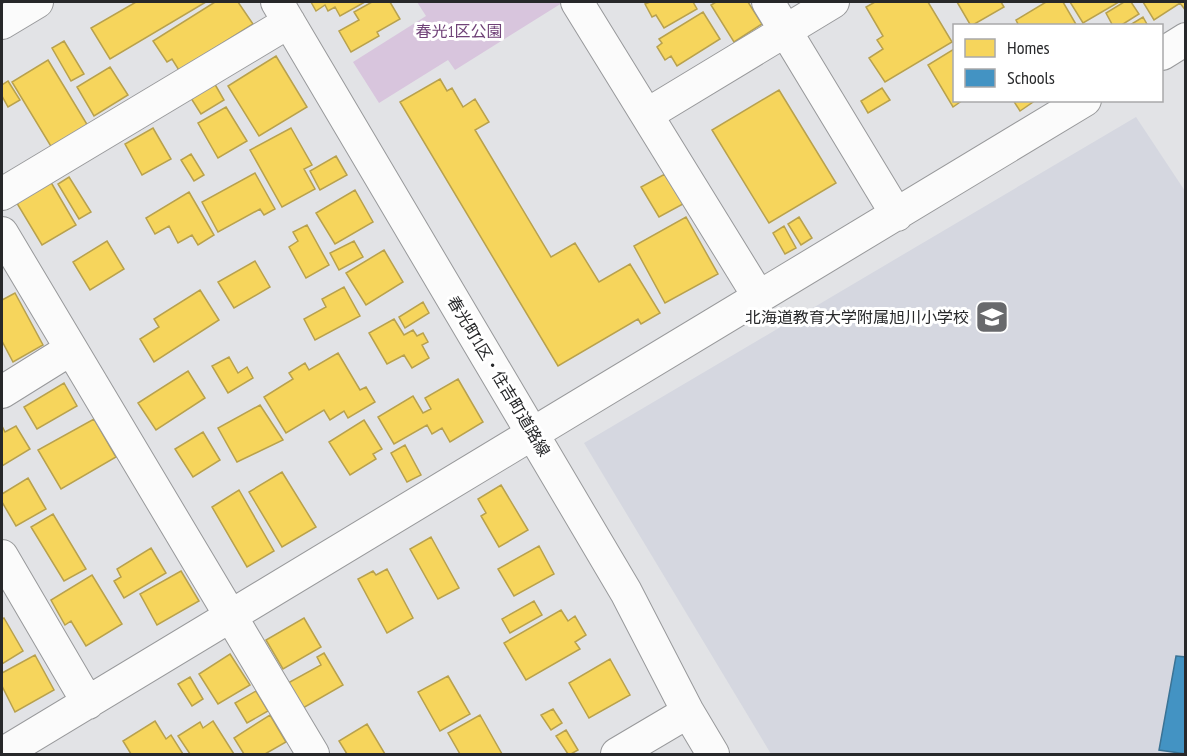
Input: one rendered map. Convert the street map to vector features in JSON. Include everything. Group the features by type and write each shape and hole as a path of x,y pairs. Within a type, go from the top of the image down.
{"street":[{"path":"2,23 37,2"},
{"path":"577,2 759,297"},
{"path":"768,2 897,215"},
{"path":"648,114 833,2"},
{"path":"2,194 283,12"},
{"name":"春光町1区・住吉町道路線","path":"283,12 626,592 688,712 713,754"},
{"path":"1163,53 1185,39"},
{"path":"2,754 230,619 532,433 1082,102"},
{"path":"2,233 230,619 313,754"},
{"path":"2,392 70,349"},
{"path":"2,556 88,703"},
{"path":"617,754 688,712"}],"shaded area":[{"name":"北海道教育大学附属旭川小学校","path":"1136,117 1185,191 1185,754 771,754 584,443"}],"green space":[{"name":"春光1区公園","path":"417,2 562,3 455,70 448,60 379,103 353,62 426,16"}],"building: Homes":[{"path":"136,2 206,2 110,59 91,28"},
{"path":"215,2 238,2 253,24 199,58 182,75 172,59 167,62 153,41"},
{"path":"311,2 365,2 340,16 335,7 328,11 325,5 316,11"},
{"path":"372,2 390,2 400,19 377,32 379,36 351,52 339,31 359,20 354,12"},
{"path":"693,2 697,9 664,28 656,15 652,17 645,4"},
{"path":"716,2 748,2 762,24 734,42 711,5"},
{"path":"875,2 928,2 952,42 885,82 869,58 883,49 877,40 883,36 866,7"},
{"path":"957,2 1001,2 1004,7 974,24 970,24"},
{"path":"1046,2 1063,2 1076,24 1018,24 1016,20"},
{"path":"1070,2 1119,2 1083,23"},
{"path":"1124,2 1131,2 1139,14 1123,24 1112,24 1106,13"},
{"path":"1143,2 1186,2 1186,11 1180,3 1154,20"},
{"path":"703,12 720,39 677,66 671,56 665,60 657,47 662,43 659,39"},
{"path":"1143,17 1147,24 1132,24"},
{"path":"64,41 84,74 71,81 52,48"},
{"path":"953,50 953,102 960,102 953,107 928,65"},
{"path":"276,56 307,107 259,136 228,86"},
{"path":"48,60 88,126 52,148 12,82"},
{"path":"110,67 128,95 94,116 77,87"},
{"path":"440,79 447,91 452,88 463,107 475,99 489,122 475,130 551,257 575,243 599,282 630,264 660,313 641,324 638,319 558,366 400,102"},
{"path":"8,81 20,100 8,107 2,96 2,85"},
{"path":"213,81 224,100 201,114 189,95"},
{"path":"882,88 890,100 868,113 861,101"},
{"path":"779,90 836,183 769,223 712,130"},
{"path":"1014,102 1033,102 1020,111"},
{"path":"226,107 247,141 218,158 198,123"},
{"path":"153,128 171,159 142,175 125,144"},
{"path":"291,128 312,165 304,169 315,189 282,207 250,150"},
{"path":"191,154 204,175 194,181 181,160"},
{"path":"336,156 347,175 320,190 310,171"},
{"path":"255,173 275,209 264,215 260,209 218,232 202,202"},
{"path":"665,174 683,204 659,217 641,187"},
{"path":"69,177 91,212 79,219 58,184"},
{"path":"49,179 76,225 42,245 15,200"},
{"path":"355,190 373,222 335,244 316,213"},
{"path":"189,192 214,235 198,245 192,235 178,243 169,226 155,234 146,218"},
{"path":"686,217 718,274 665,303 634,246"},
{"path":"799,217 812,238 801,245 788,224"},
{"path":"307,225 329,265 306,278 289,247 298,241 293,232"},
{"path":"784,226 796,248 785,254 773,233"},
{"path":"107,241 124,269 90,290 73,262"},
{"path":"354,241 363,257 339,270 330,253"},
{"path":"384,250 403,282 366,305 346,273"},
{"path":"255,261 270,287 234,308 218,282"},
{"path":"344,287 360,316 315,340 304,319 326,307 322,299"},
{"path":"200,290 219,320 154,362 140,339 159,327 154,319"},
{"path":"15,293 43,345 13,362 2,341 2,300"},
{"path":"423,302 429,313 405,328 399,317"},
{"path":"394,319 404,335 413,330 417,336 423,333 428,342 422,345 429,358 412,368 404,355 387,364 369,333"},
{"path":"338,353 360,390 366,387 375,402 348,418 344,411 330,420 324,410 286,433 264,397 293,379 289,373 305,363 309,370"},
{"path":"229,357 238,373 247,367 253,378 228,393 212,366"},
{"path":"188,371 205,398 156,430 138,403"},
{"path":"458,379 483,422 450,442 442,428 432,434 427,425 394,444 378,417 413,396 423,413 431,409 425,398"},
{"path":"64,383 77,406 37,429 24,407"},
{"path":"260,405 283,440 237,462 218,428"},
{"path":"94,419 116,457 61,489 38,450"},
{"path":"364,420 382,449 373,454 376,459 350,475 329,442"},
{"path":"2,426 5,432 16,426 30,449 2,466"},
{"path":"203,432 220,460 193,477 175,449"},
{"path":"405,445 421,475 407,482 391,453"},
{"path":"282,472 316,527 282,547 249,492"},
{"path":"28,478 46,509 16,526 2,502 2,494"},
{"path":"501,485 528,530 499,547 481,516 486,513 478,499"},
{"path":"239,490 274,551 247,567 212,507"},
{"path":"53,514 86,569 64,581 31,527"},
{"path":"431,537 459,588 438,599 410,549"},
{"path":"539,546 554,574 514,596 498,569"},
{"path":"151,548 166,573 124,598 114,581 121,577 117,569"},
{"path":"387,569 413,618 387,633 358,579 373,571 376,575"},
{"path":"181,571 199,601 157,625 140,594"},
{"path":"92,575 122,624 86,646 71,621 65,625 51,600"},
{"path":"534,601 542,615 510,633 502,619"},
{"path":"561,610 568,621 575,616 586,635 575,642 580,649 526,680 504,643"},
{"path":"4,618 23,651 2,664 2,619"},
{"path":"304,618 321,647 283,669 266,640"},
{"path":"324,653 343,685 303,708 288,683 321,665 317,657"},
{"path":"230,654 250,685 218,704 199,674"},
{"path":"35,655 54,690 15,712 2,686 2,673"},
{"path":"610,659 630,695 589,718 569,683"},
{"path":"448,676 470,714 440,731 418,692"},
{"path":"190,677 203,699 192,706 178,684"},
{"path":"256,691 268,711 247,723 235,703"},
{"path":"553,709 562,723 551,730 541,715"},
{"path":"270,715 286,742 265,754 244,754 234,738"},
{"path":"480,715 502,754 460,754 448,733"},
{"path":"155,721 166,739 171,735 183,754 131,754 123,741"},
{"path":"213,721 234,754 190,754 178,736 200,722 203,728"},
{"path":"367,724 385,754 347,754 339,741"},
{"path":"566,730 578,750 571,754 568,754 556,736"}],"building: Schools":[{"path":"1176,656 1186,657 1186,754 1159,750"}],"place":[{"name":"北海道教育大学附属旭川小学校","path":"992,317"}]}
